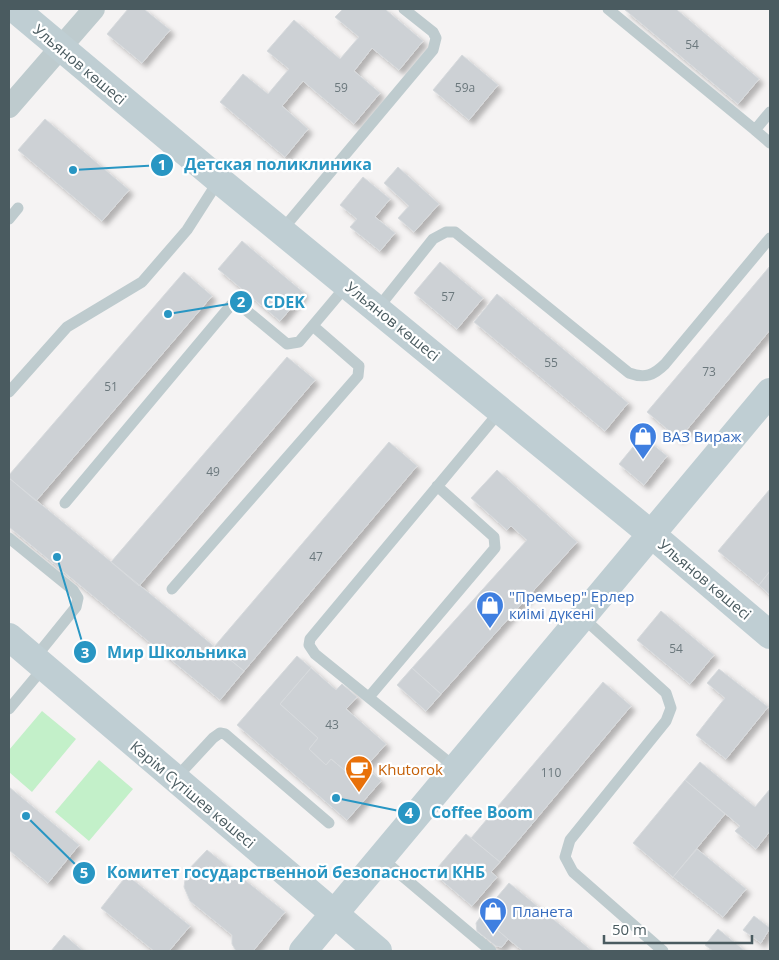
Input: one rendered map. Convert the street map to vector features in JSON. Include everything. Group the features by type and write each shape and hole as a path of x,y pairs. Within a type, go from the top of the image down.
{"street":[{"name":"Ульянов көшесі","path":"15,9 219,180 378,308 652,534 770,635"},
{"path":"9,107 94,9"},
{"path":"303,951 770,392"},
{"name":"Кәрім Сүтішев көшесі","path":"9,637 378,951"}],"lane":[{"path":"282,230 433,50 436,38 433,32 404,9"},
{"path":"608,9 770,143"},
{"path":"755,130 770,112"},
{"path":"9,392 67,327 142,282 187,230 219,180"},
{"path":"9,218 18,208"},
{"path":"378,308 433,239 446,232 455,232 629,373 639,377 648,376 657,372 770,238"},
{"path":"65,503 231,305 241,306 287,344 299,342 348,284"},
{"path":"172,589 358,376 359,366 313,326"},
{"path":"456,768 315,654 309,645 310,639 501,410"},
{"path":"368,697 495,548 496,542 490,533 436,486"},
{"path":"9,538 73,590 78,598 76,606 9,708"},
{"path":"582,617 666,693 671,708 666,721 570,840 565,856 573,872 663,951"},
{"path":"175,779 213,738 220,733 225,734 329,823"},
{"path":"381,858 491,951"}],"green space":[{"path":"42,711 76,739 32,792 9,772 9,750"},
{"path":"99,760 133,789 89,841 55,812"}],"building":[{"path":"128,9 144,9 170,30 142,63 107,34"},
{"path":"343,9 385,9 423,41 399,70 372,48 354,71 380,93 354,124 303,81 282,106 308,129 285,157 220,102 243,74 268,94 289,69 267,51 294,20 340,59 359,37 335,17"},
{"path":"624,9 676,9 759,79 738,104"},
{"path":"462,55 498,85 469,120 433,90"},
{"path":"45,119 129,190 102,221 18,150"},
{"path":"398,167 439,204 414,232 398,218 409,206 384,183"},
{"path":"363,177 390,199 375,217 395,233 380,251 350,227 357,219 340,205"},
{"path":"242,241 304,293 280,321 218,269"},
{"path":"440,262 483,298 457,329 414,293"},
{"path":"770,266 770,330 679,439 647,412"},
{"path":"184,272 212,296 36,501 9,478 9,475"},
{"path":"497,294 628,403 605,431 474,322"},
{"path":"287,357 315,380 139,586 111,562"},
{"name":"ВАЗ Вираж","path":"642,436 667,456 644,485 619,464"},
{"path":"389,442 417,466 244,671 214,647"},
{"path":"497,470 577,542 441,694 412,668 527,540 511,526 507,530 471,498"},
{"path":"9,478 244,671 220,700 9,527"},
{"path":"770,489 770,571 759,585 718,551"},
{"path":"770,571 770,595 759,585"},
{"path":"661,611 714,655 690,684 637,640"},
{"path":"297,656 311,668 280,704 318,738 309,749 326,765 331,759 355,779 366,767 381,781 347,820 237,725"},
{"path":"311,668 336,690 342,684 357,697 346,709 386,744 355,779 331,759 326,765 309,749 318,738 280,704"},
{"path":"412,668 441,694 426,711 397,685"},
{"path":"719,669 768,707 726,759 696,735 725,698 707,683"},
{"path":"603,682 631,706 500,862 471,838"},
{"path":"700,762 755,807 770,789 770,831 756,849 735,831 740,826 685,780"},
{"path":"685,780 725,814 673,877 633,843"},
{"path":"9,787 79,845 48,883 9,850"},
{"path":"466,834 500,862 491,872 497,877 472,906 433,873"},
{"path":"697,849 746,889 723,917 673,877"},
{"path":"207,850 285,912 253,951 236,951 232,944 232,935 190,901 184,887 186,872"},
{"path":"127,875 190,926 169,951 154,951 101,908"},
{"path":"509,883 592,951 523,951 508,939 481,916"},
{"name":"Планета","path":"481,916 508,939 502,947 496,946 477,931 476,923"},
{"path":"754,916 770,928 761,943 743,930"},
{"path":"718,929 745,951 713,951 705,945"},
{"path":"64,935 83,951 51,951"}],"place":[{"name":"Детская поликлиника","path":"73,170"},
{"name":"CDEK","path":"168,314"},
{"name":"ВАЗ Вираж","path":"643,460"},
{"name":"Мир Школьника","path":"57,557"},
{"name":"\"Премьер\" Ерлер киімі дүкені","path":"490,629"},
{"name":"Khutorok","path":"359,793"},
{"name":"Coffee Boom","path":"336,798"},
{"name":"Комитет государственной безопасности КНБ","path":"26,816"},
{"name":"Планета","path":"493,935"}]}
